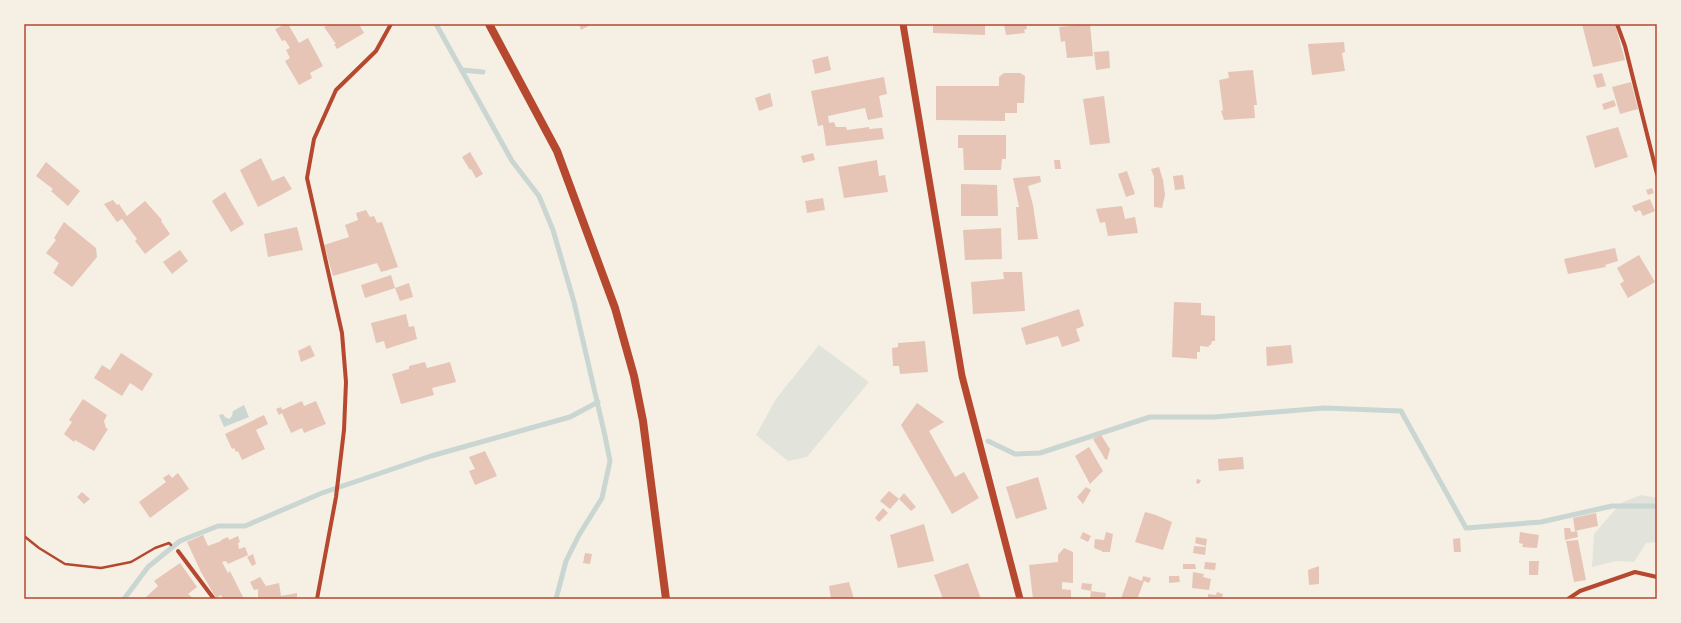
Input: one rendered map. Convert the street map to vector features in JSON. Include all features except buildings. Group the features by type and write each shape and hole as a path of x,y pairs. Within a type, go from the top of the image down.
{"main road":[{"path":"490,24 557,151 615,308 634,376 643,421 666,599"}],"street":[{"path":"317,599 336,497 344,430 346,382 342,333 307,178 314,139 336,90 376,51 391,24"},
{"path":"903,24 962,376 1020,599"},
{"path":"1617,24 1657,174"},
{"path":"178,551 214,599"},
{"path":"1568,599 1580,591 1635,572 1657,577"}],"path":[{"path":"24,536 39,548 65,564 101,568 131,562 155,548 169,543"}],"shaded area":[{"path":"819,345 869,382 807,457 788,461 756,435 776,399"},
{"path":"244,405 249,417 224,427 219,415 223,414 229,419 232,416 233,411"},
{"path":"1641,495 1657,498 1657,542 1646,543 1634,562 1617,561 1592,567 1594,534 1621,503"}],"waterway":[{"path":"436,24 512,161 539,196 553,230 574,302 605,436 610,461 602,498 579,535 566,561 556,599"},
{"path":"462,70 483,72"},
{"path":"124,599 148,567 180,541 218,526 245,526 322,493 431,456 570,417 598,402"},
{"path":"988,441 1015,454 1040,453 1150,417 1214,417 1324,408 1401,411 1466,528 1541,522 1612,506 1657,506"}]}
